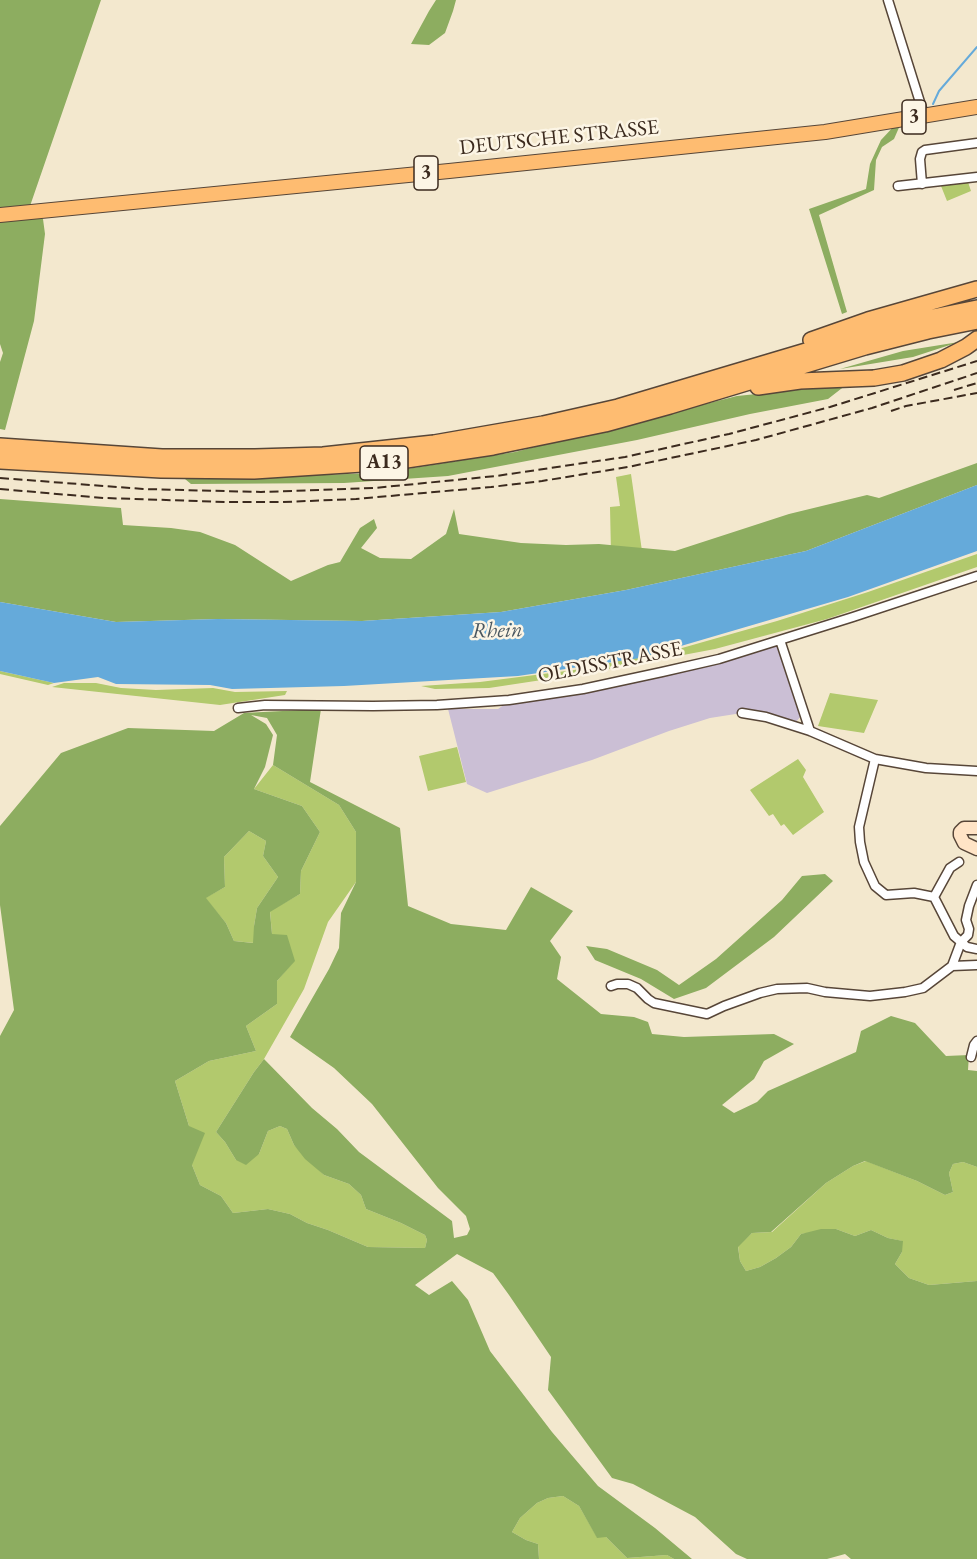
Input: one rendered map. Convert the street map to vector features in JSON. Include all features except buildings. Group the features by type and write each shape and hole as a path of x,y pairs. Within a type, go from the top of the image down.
{"highway":[{"name":"A13","path":"645,399 698,378 860,323 977,289"},
{"name":"A13","path":"0,446 162,457 323,455 406,447 495,433 580,416 850,338 977,308"},
{"name":"A13","path":"0,461 149,469 254,471 393,462 493,447 605,424 846,352 977,321"},
{"name":"A13","path":"670,406 711,400 757,387 785,383 865,379 903,373 941,360 977,339"}],"main road":[{"name":"DEUTSCHE STRASSE","path":"0,215 832,131 977,107"}],"street":[{"path":"888,0 924,115"},
{"path":"922,184 920,159 922,152 977,143"},
{"path":"898,186 977,177"},
{"name":"OLDISSTRASSE","path":"238,708 265,705 437,705 508,700 583,689 719,659 977,576"},
{"path":"780,640 810,731"},
{"path":"742,713 766,717 810,731 875,759 926,768 977,771"},
{"path":"875,759 859,827 866,869 872,882 883,894 914,893 934,897 958,939 967,947 977,949"},
{"path":"977,828 966,827 960,833 964,843 977,849"},
{"path":"934,897 950,868 959,862"},
{"path":"958,939 968,935 966,920 977,885"},
{"path":"952,966 958,939"},
{"path":"611,986 628,984 637,988 654,1003 702,1014 764,992 790,987 870,996 900,993 923,988 952,966 977,965"},
{"path":"971,1057 977,1041"}],"shaded area":[{"path":"778,644 803,714 794,724 742,713 710,718 592,760 487,793 467,784 448,709 498,709 508,702"}],"green space":[{"path":"0,0 101,0 30,206 43,219 45,234 34,321 5,430 0,429 0,362 3,353 0,344"},
{"path":"436,0 456,0 445,33 429,45 411,44 429,11"},
{"path":"901,123 894,139 882,147 876,160 874,190 819,215 847,312 842,314 809,209 866,189 870,164 881,140 896,124"},
{"path":"968,182 971,191 947,201 941,186"},
{"path":"959,342 913,357 840,369 903,351"},
{"path":"846,385 828,399 637,440 448,476 344,483 191,484 185,479 381,473 515,452 737,396"},
{"path":"977,463 977,485 806,551 626,590 501,612 362,621 218,619 116,622 0,602 0,499 121,508 123,525 200,532 235,545 291,581 340,562 360,528 374,519 377,528 361,548 380,558 411,559 446,534 454,509 459,534 521,543 599,544 675,551 789,514 867,495 879,498"},
{"path":"631,474 642,551 611,553 610,507 620,506 616,477"},
{"path":"977,554 977,567 827,619 715,649 588,673 489,688 435,689 421,686 480,682 574,670 675,650 777,621"},
{"path":"0,671 54,683 48,685 0,674"},
{"path":"64,683 96,683 121,688 156,690 213,688 235,692 287,691 285,695 220,705 52,687"},
{"path":"830,693 878,700 864,733 818,726"},
{"path":"321,709 310,782 400,828 408,906 451,924 506,930 531,887 573,911 550,941 561,957 557,979 601,1014 634,1017 648,1022 652,1034 684,1037 774,1034 794,1044 764,1061 754,1079 722,1105 734,1113 757,1102 768,1091 856,1052 861,1031 891,1016 915,1023 946,1056 969,1055 968,1070 977,1071 977,1167 963,1162 953,1164 949,1173 953,1192 945,1195 917,1181 865,1161 826,1183 771,1232 752,1233 738,1247 740,1261 746,1271 760,1267 776,1258 791,1247 801,1234 821,1229 836,1229 855,1236 871,1230 888,1238 903,1241 902,1252 895,1264 909,1278 929,1285 977,1281 977,1559 851,1559 845,1554 827,1559 747,1559 736,1554 695,1517 633,1484 612,1478 548,1390 551,1357 509,1295 493,1273 457,1254 415,1285 429,1295 452,1281 468,1300 490,1351 552,1432 598,1486 692,1559 674,1559 667,1555 627,1558 606,1537 597,1538 579,1506 563,1496 548,1498 537,1503 520,1518 512,1532 538,1544 539,1559 0,1559 0,1036 14,1010 0,905 0,826 61,753 128,728 214,731 244,713","holes":["251,715 267,718 277,735 273,765 339,805 356,832 356,882 341,913 339,948 290,1037 334,1068 372,1104 438,1188 466,1216 470,1229 467,1235 454,1238 452,1221 359,1152 264,1059 216,1132 236,1160 246,1165 259,1154 268,1131 280,1126 287,1129 294,1145 305,1159 324,1175 349,1184 361,1195 366,1209 425,1235 427,1240 425,1248 368,1247 290,1214 268,1209 233,1213 221,1196 200,1185 192,1165 205,1133 189,1126 175,1081 209,1061 256,1051 246,1026 277,1004 277,981 295,961 287,935 272,934 270,912 300,894 301,871 320,832 302,806 254,789 265,767 273,735 266,724","249,831 266,841 263,856 278,877 257,908 253,943 234,941 226,923 206,898 225,887 224,857"]},
{"path":"457,747 466,782 428,791 419,756"},
{"path":"798,759 806,770 803,777 824,812 793,835 784,824 781,826 773,814 769,816 750,790"},
{"path":"273,765 339,805 356,832 356,882 328,922 304,989 264,1059 216,1132 236,1160 259,1154 268,1131 280,1126 287,1129 294,1145 324,1175 349,1184 361,1195 366,1209 425,1235 427,1240 425,1248 368,1247 290,1214 268,1209 233,1213 221,1196 200,1185 192,1165 189,1126 175,1081 209,1061 256,1051 246,1026 277,1004 277,981 294,961 272,934 270,911 300,894 301,871 320,832 302,806 254,789"},
{"path":"249,831 266,841 263,856 278,877 257,908 254,943 234,941 226,923 205,898 225,887 224,857"},
{"path":"825,874 833,881 774,937 706,988 674,999 641,979 595,960 586,946 607,949 657,970 679,985 716,959 782,900 802,876"},
{"path":"866,1161 945,1195 953,1192 949,1173 953,1164 963,1162 977,1167 977,1281 929,1285 909,1278 895,1264 902,1252 902,1241 888,1238 871,1230 855,1236 836,1229 801,1234 791,1247 776,1258 760,1267 746,1271 740,1261 738,1246 752,1233 772,1232 826,1183 853,1166"},
{"path":"563,1496 579,1506 597,1537 606,1537 627,1558 667,1555 674,1559 539,1559 538,1544 512,1532 520,1518 537,1503 548,1498"}],"water":[{"name":"Rhein","path":"977,485 977,551 848,597 640,658 518,676 344,686 232,689 210,685 116,684 98,677 54,683 0,671 0,602 116,622 218,619 362,621 501,612 626,590 806,551"}],"waterway":[{"path":"933,104 939,91 977,47"}],"railway":[{"path":"0,478 143,489 261,492 374,488 496,476 625,457 729,434 830,407 977,361"},
{"path":"0,489 104,498 283,502 356,499 542,481 628,467 756,440 872,408 977,373"},
{"path":"954,390 977,383"},
{"path":"891,411 906,406 977,393"}]}
